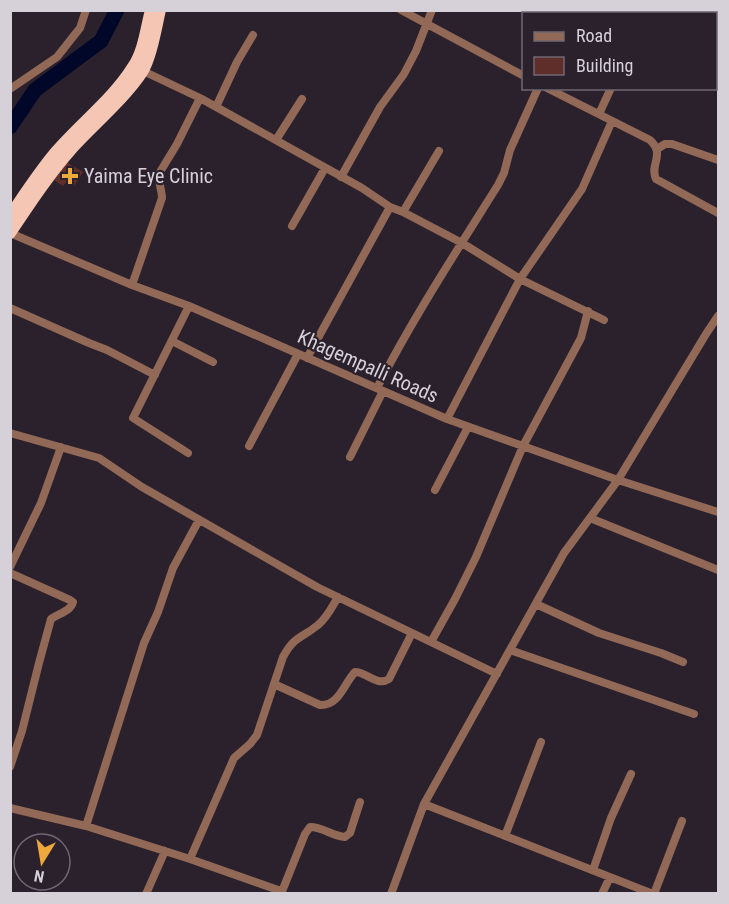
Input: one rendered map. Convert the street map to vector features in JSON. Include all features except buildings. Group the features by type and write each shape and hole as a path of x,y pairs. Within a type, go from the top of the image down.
{"highway":[{"path":"10,216 55,153 111,94 139,69 151,10"},
{"path":"11,233 55,168 129,89 139,69 160,10"}],"street":[{"path":"10,89 57,57 80,28 86,10"},
{"path":"401,10 522,75"},
{"path":"341,177 380,107 404,74 432,10"},
{"path":"216,106 253,35"},
{"path":"139,69 216,106 390,207 462,243 520,279 604,320"},
{"path":"350,457 399,345 501,179 510,150 537,90"},
{"path":"551,90 650,140 656,146 658,153 654,174 656,179 718,213"},
{"path":"598,114 610,90"},
{"path":"132,285 162,198 160,172 200,98"},
{"path":"276,140 302,99"},
{"path":"447,419 520,279 582,189 612,121"},
{"path":"657,149 665,144 672,144 718,160"},
{"path":"403,212 438,151"},
{"path":"292,226 325,168"},
{"path":"307,358 390,207"},
{"name":"Khagempalli Roads","path":"11,233 132,285 189,306 447,419 618,480 718,512"},
{"path":"188,453 133,418 189,306"},
{"path":"10,308 107,350 155,375"},
{"path":"431,642 476,558 524,447 581,338 588,311"},
{"path":"391,894 424,804 564,553 618,480 718,316"},
{"path":"172,341 213,362"},
{"path":"249,446 298,354"},
{"path":"435,490 468,426"},
{"path":"10,433 99,458 142,487 317,587 497,674"},
{"path":"11,565 42,503 61,447"},
{"path":"590,518 718,570"},
{"path":"86,826 144,643 158,612 173,568 199,520"},
{"path":"10,573 73,602 67,610 51,619 10,768"},
{"path":"190,859 234,758 257,735 283,657 289,646 326,617 338,597"},
{"path":"536,604 599,633 661,652 683,662"},
{"path":"274,684 320,705 328,706 355,672 361,672 377,682 389,679 412,633"},
{"path":"510,650 694,714"},
{"path":"505,836 542,741"},
{"path":"593,870 611,818 631,774"},
{"path":"10,808 86,826 190,859 281,892 310,827 319,827 337,836 345,837 350,833 360,802"},
{"path":"424,804 654,894 682,820"},
{"path":"146,894 165,851"},
{"path":"602,894 610,877"}],"waterway":[{"path":"10,127 35,90 101,41 117,10"}],"place":[{"name":"Yaima Eye Clinic","path":"70,176"}]}
